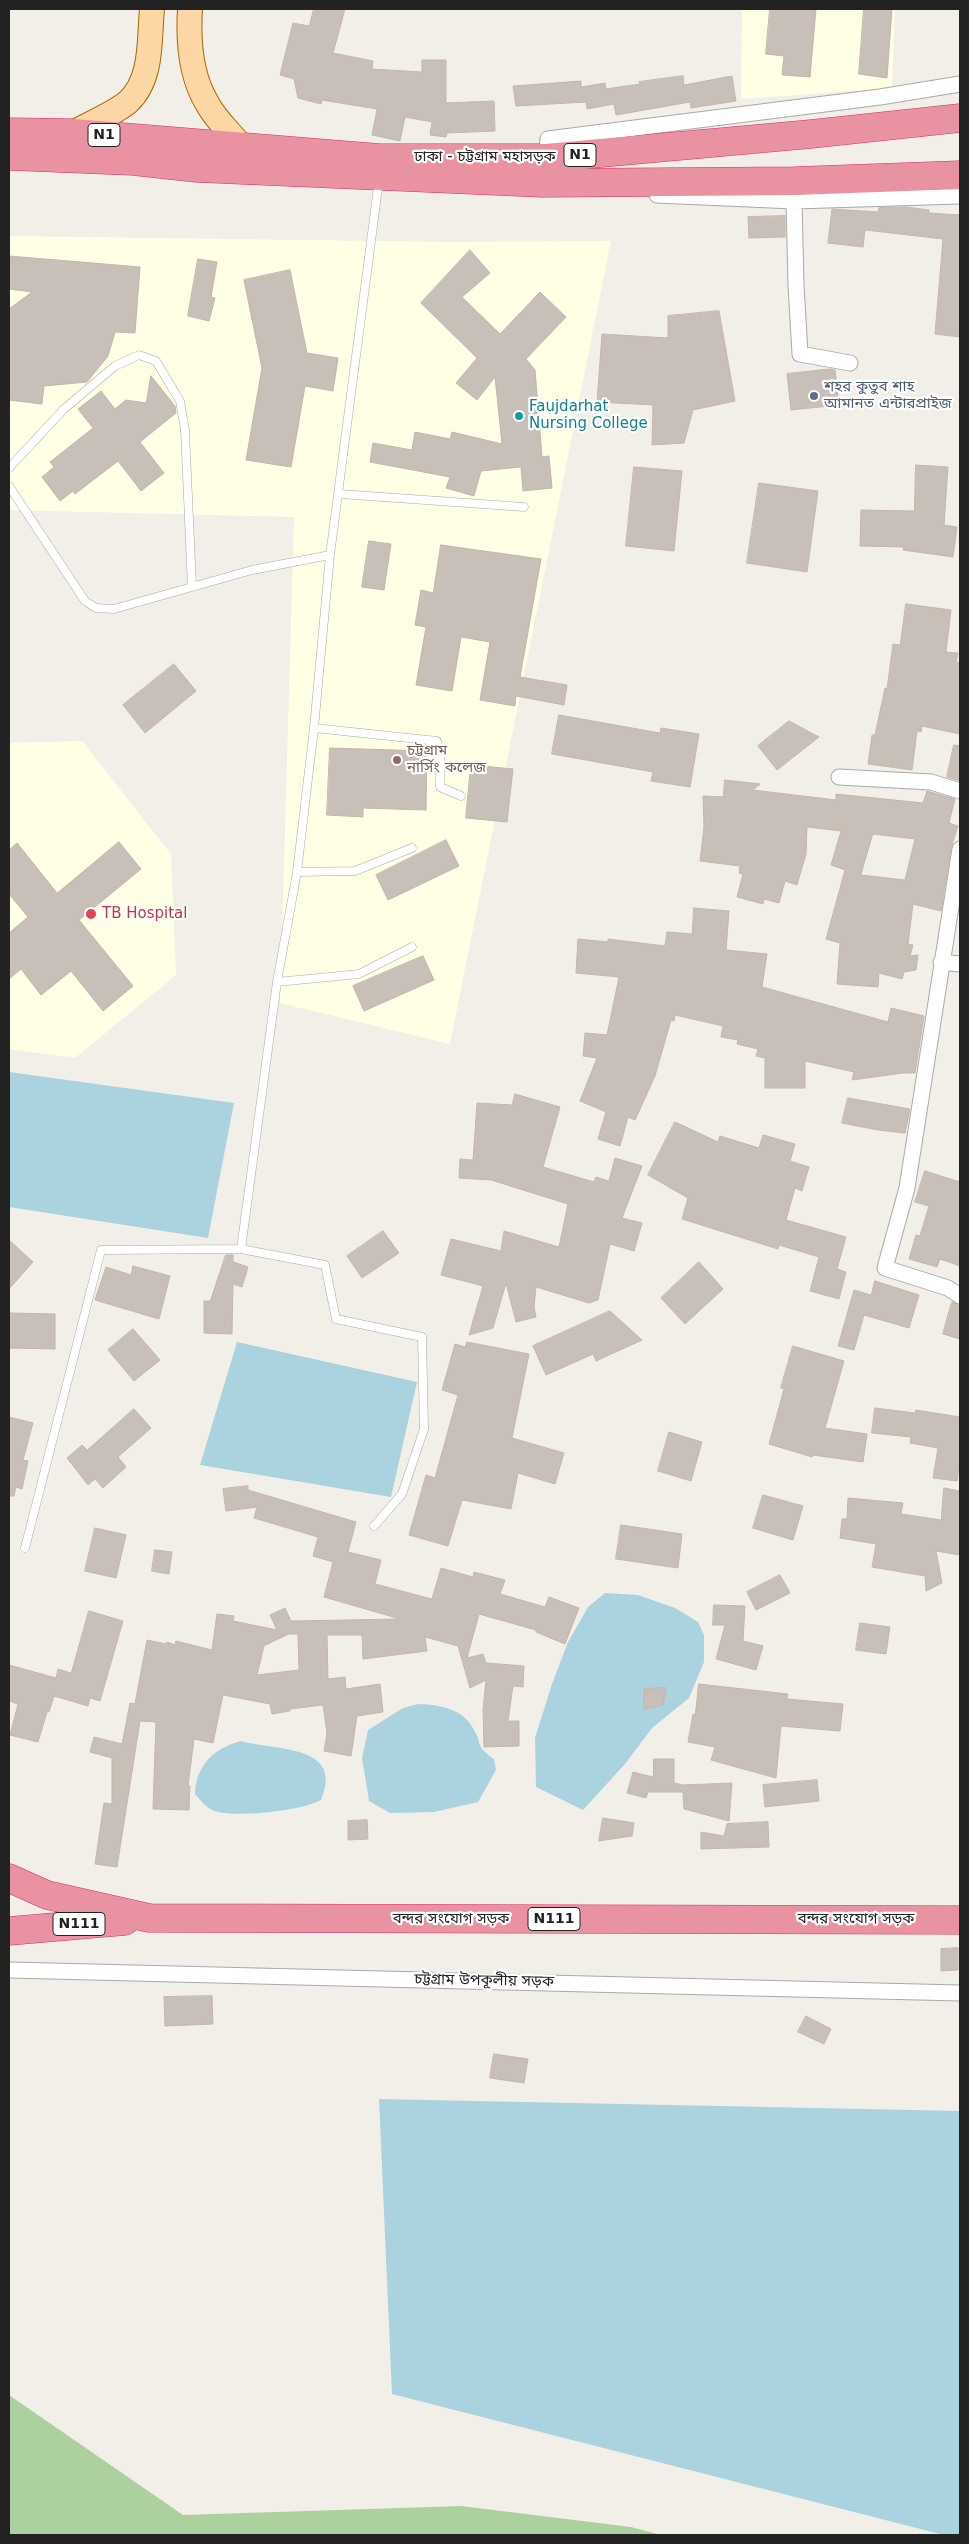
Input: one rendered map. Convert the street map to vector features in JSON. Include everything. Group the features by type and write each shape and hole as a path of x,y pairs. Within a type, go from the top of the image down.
{"highway":[{"name":"ঢাকা - চট্টগ্রাম মহাসড়ক","path":"9,156 133,161 198,168 463,181 811,134 960,118"},
{"name":"ঢাকা - চট্টগ্রাম মহাসড়ক","path":"9,132 73,133 544,171 795,181 960,175"},
{"path":"9,170 55,158"},
{"name":"বন্দর সংযোগ সড়ক","path":"9,1878 47,1894 149,1918 960,1920"},
{"name":"N111","path":"9,1931 149,1918"}],"main road":[{"path":"73,133 128,102 140,85 147,68 152,9"},
{"path":"190,9 188,40 201,92 208,105 241,146"}],"street":[{"path":"544,171 548,139 880,97 960,84"},
{"path":"463,181 532,190 794,201 960,196"},
{"path":"794,201 800,354 850,363"},
{"path":"840,777 930,782 960,791"},
{"path":"960,849 906,1188 885,1268 948,1288 960,1296"},
{"path":"941,962 960,964"},
{"name":"চট্টগ্রাম উপকূলীয় সড়ক","path":"9,1970 960,1993"}],"lane":[{"path":"241,1249 277,982 296,872 314,728 330,555 340,494 380,176"},
{"path":"9,468 64,409 115,366 140,355 156,361 180,401 185,430 192,587"},
{"path":"9,486 85,601 96,608 114,610 252,570 330,555"},
{"path":"340,494 524,507"},
{"path":"314,728 437,741 440,756 440,787 461,796"},
{"path":"296,872 355,871 412,848"},
{"path":"277,982 359,974 412,947"},
{"path":"25,1548 101,1250 241,1249 325,1265 336,1319 422,1337 424,1429 402,1494 374,1526"}],"shaded area":[{"path":"742,9 895,9 892,88 741,99"},
{"name":"চট্টগ্রাম নার্সিং কলেজ","path":"9,236 448,242 611,241 450,1044 280,1003 294,517 9,510"},
{"name":"TB Hospital","path":"82,741 171,854 176,975 75,1058 9,1049 9,743"}],"green space":[{"path":"9,2395 183,2515 461,2506 631,2527 662,2535 9,2535"}],"water":[{"path":"9,1072 234,1103 208,1238 9,1207"},
{"path":"237,1342 417,1382 391,1497 200,1465"},
{"path":"605,1593 638,1595 675,1608 698,1622 704,1635 704,1662 689,1698 652,1728 625,1764 583,1810 536,1787 535,1738 568,1642 588,1607"},
{"path":"418,1704 442,1707 463,1716 473,1728 481,1747 494,1759 496,1770 478,1802 434,1812 390,1813 369,1801 362,1758 368,1730 403,1708"},
{"path":"241,1741 288,1749 315,1759 323,1769 326,1782 321,1800 286,1810 241,1814 218,1812 208,1807 195,1794 196,1784 203,1766 215,1753"},
{"path":"379,2099 960,2111 960,2535 944,2535 392,2394"}],"building":[{"path":"314,9 345,9 333,53 373,61 372,69 422,72 422,60 446,60 446,103 494,101 495,131 447,133 446,137 430,135 432,122 405,117 400,141 372,135 377,109 322,100 321,104 298,98 294,79 280,75 293,23 309,26"},
{"path":"770,9 816,9 810,77 782,75 784,56 766,54"},
{"path":"864,9 892,9 887,78 859,74"},
{"path":"683,76 684,85 732,76 736,101 691,108 690,102 616,115 614,104 587,109 586,102 516,106 513,86 581,81 581,87 605,83 606,89"},
{"path":"906,207 929,210 929,213 960,215 960,337 935,334 943,239 865,230 863,247 828,243 832,209 878,212 879,208"},
{"path":"785,216 785,237 749,238 748,217"},
{"name":"Faujdarhat Nursing College","path":"470,250 490,273 462,297 500,334 540,292 566,317 526,359 535,370 542,457 549,456 552,488 523,491 521,467 481,471 474,496 446,488 450,477 370,462 373,443 412,450 415,432 450,439 452,432 502,444 495,377 477,400 456,383 477,358 421,303"},
{"path":"9,256 140,267 135,333 115,332 108,356 87,382 44,386 42,404 9,400 9,309 32,292 9,289"},
{"path":"198,259 217,262 211,297 215,298 209,321 188,316"},
{"path":"290,270 307,353 338,358 333,391 305,386 291,467 246,460 262,368 244,280"},
{"path":"719,311 735,401 693,410 684,443 652,445 653,405 597,402 602,334 668,338 668,316"},
{"path":"835,370 839,405 791,410 787,374"},
{"path":"151,376 175,406 176,413 140,442 164,473 141,491 118,461 75,494 73,491 60,501 42,477 54,467 50,462 93,428 78,409 101,391 115,409 126,400 146,403"},
{"path":"916,465 948,467 944,525 957,527 953,557 903,550 904,547 860,546 861,510 914,511"},
{"path":"634,467 682,471 674,551 626,546"},
{"path":"759,483 818,491 807,572 747,563"},
{"path":"369,541 391,544 384,590 362,587"},
{"path":"441,545 541,559 520,677 567,685 564,705 516,696 515,706 480,700 490,642 461,637 452,691 416,685 426,627 415,625 421,590 433,593"},
{"path":"906,604 951,610 946,652 958,653 956,662 960,663 960,734 922,726 921,732 917,731 912,770 868,764 872,735 875,735 885,688 887,689 893,644 900,645"},
{"path":"174,664 196,691 145,733 123,705"},
{"path":"559,715 660,733 661,728 699,734 690,787 651,781 653,772 552,754"},
{"path":"789,721 819,737 777,770 758,746"},
{"path":"954,745 960,746 960,781 947,777"},
{"path":"330,748 427,751 426,810 363,808 363,817 327,815"},
{"path":"471,765 513,769 507,822 466,818"},
{"path":"725,780 760,784 753,790 836,800 836,794 923,803 927,791 955,799 949,823 958,826 951,848 941,911 913,904 908,944 913,945 910,956 918,955 916,970 904,972 902,979 879,973 878,987 837,984 840,943 826,939 845,870 831,865 841,831 807,827 806,854 797,885 785,881 779,903 764,899 763,904 737,897 743,874 739,873 740,866 700,861 704,827 703,796 723,797","holes":["873,834 915,839 905,880 861,875"]},
{"path":"446,840 459,866 388,900 376,875"},
{"path":"119,842 141,869 79,920 133,986 103,1011 71,971 41,995 21,969 9,979 9,933 28,917 9,894 9,850 17,843 57,893"},
{"path":"694,908 729,911 726,950 767,954 762,987 888,1022 891,1008 924,1016 915,1073 852,1080 854,1072 805,1061 805,1088 765,1088 765,1058 756,1056 758,1049 737,1044 738,1040 721,1037 723,1026 675,1015 674,1021 671,1020 655,1076 635,1120 628,1117 620,1146 598,1139 606,1112 580,1101 597,1058 583,1056 585,1033 607,1035 619,977 576,973 578,939 608,942 608,939 665,946 667,932 692,934"},
{"path":"423,956 434,980 364,1011 353,986"},
{"path":"515,1094 560,1107 543,1167 594,1182 596,1177 609,1181 615,1158 642,1166 622,1218 642,1223 634,1251 610,1244 598,1300 589,1303 536,1287 534,1307 536,1317 516,1322 506,1283 493,1328 469,1335 483,1286 441,1275 451,1239 501,1251 504,1231 559,1247 568,1204 491,1180 459,1178 460,1159 473,1160 477,1103 512,1105"},
{"path":"848,1098 910,1109 905,1133 842,1123"},
{"path":"675,1122 718,1142 720,1136 759,1148 763,1135 795,1144 790,1161 809,1167 802,1191 795,1188 786,1220 846,1237 837,1269 846,1272 839,1299 810,1291 819,1257 779,1245 778,1249 682,1219 688,1198 648,1175"},
{"path":"925,1171 960,1182 960,1266 940,1259 937,1267 909,1259 916,1235 920,1236 929,1206 915,1202"},
{"path":"383,1231 399,1253 362,1278 347,1256"},
{"path":"9,1240 33,1262 9,1289"},
{"path":"226,1255 233,1255 233,1262 248,1267 242,1287 233,1284 232,1334 204,1333 204,1301 210,1301"},
{"path":"699,1262 723,1289 685,1324 661,1298"},
{"path":"133,1266 170,1276 159,1319 95,1300 106,1267 131,1275"},
{"path":"875,1281 919,1295 909,1328 864,1315 854,1350 838,1346 854,1290 871,1295"},
{"path":"952,1302 960,1305 960,1339 943,1334"},
{"path":"610,1311 642,1340 596,1361 593,1354 546,1375 533,1346"},
{"path":"9,1313 55,1314 55,1349 9,1348"},
{"path":"133,1329 160,1360 134,1381 108,1350"},
{"path":"467,1342 529,1354 512,1438 564,1453 555,1484 518,1473 511,1509 462,1500 448,1546 409,1535 426,1475 435,1478 458,1395 442,1390 455,1344 465,1347"},
{"path":"793,1346 844,1361 825,1428 867,1434 863,1462 813,1455 812,1457 769,1444 784,1389 781,1388"},
{"path":"875,1408 915,1413 916,1410 960,1417 960,1460 957,1481 933,1478 938,1448 910,1443 911,1437 872,1433"},
{"path":"134,1409 151,1428 118,1457 126,1467 103,1488 95,1479 88,1485 67,1458 82,1445 87,1450"},
{"path":"9,1417 33,1423 23,1460 28,1461 22,1489 16,1487 14,1496 9,1496"},
{"path":"669,1432 702,1442 691,1481 658,1471"},
{"path":"248,1486 248,1490 356,1522 348,1552 381,1560 375,1584 432,1599 441,1568 473,1577 474,1572 505,1580 500,1594 545,1607 549,1597 579,1608 565,1644 536,1632 536,1630 479,1614 467,1658 483,1654 486,1663 524,1666 523,1687 513,1686 508,1721 519,1721 519,1746 484,1747 483,1709 486,1680 470,1688 458,1646 425,1637 427,1651 363,1659 362,1635 327,1635 328,1679 345,1677 346,1689 380,1684 383,1712 357,1716 351,1756 324,1751 327,1733 323,1705 290,1709 290,1711 272,1714 270,1704 223,1695 213,1743 194,1739 188,1786 190,1786 189,1810 153,1809 156,1722 140,1721 117,1867 95,1864 104,1803 112,1804 112,1758 90,1752 94,1737 122,1744 130,1703 135,1704 147,1640 166,1644 167,1642 175,1645 176,1641 212,1650 217,1614 234,1616 233,1621 277,1630 270,1615 285,1608 291,1621 400,1619 324,1597 333,1562 313,1556 318,1537 254,1518 257,1507 226,1511 223,1489","holes":["289,1634 298,1634 299,1670 257,1675 264,1646"]},
{"path":"944,1488 960,1491 960,1555 936,1551 942,1583 926,1591 925,1576 872,1567 876,1544 840,1538 842,1519 847,1519 848,1498 903,1503 901,1514 941,1520"},
{"path":"763,1495 803,1506 793,1540 753,1528"},
{"path":"621,1525 682,1534 678,1568 616,1559"},
{"path":"95,1528 126,1535 116,1578 85,1571"},
{"path":"155,1550 172,1552 169,1574 152,1571"},
{"path":"780,1575 790,1593 756,1610 747,1592"},
{"path":"714,1605 745,1606 743,1641 763,1646 756,1670 716,1659 725,1625 713,1625"},
{"path":"89,1611 123,1621 100,1701 90,1698 88,1706 54,1696 38,1742 10,1735 18,1704 9,1701 9,1665 56,1678 58,1669 71,1673"},
{"path":"860,1623 890,1627 886,1654 856,1650"},
{"path":"699,1684 788,1694 787,1699 843,1704 840,1731 781,1726 776,1778 711,1760 715,1747 688,1742 693,1714 695,1715"},
{"path":"666,1688 663,1705 644,1709 644,1689"},
{"path":"654,1759 674,1759 674,1783 683,1785 732,1783 729,1821 684,1809 683,1792 648,1792 646,1798 627,1793 633,1772 653,1777"},
{"path":"817,1780 819,1801 765,1807 763,1785"},
{"path":"603,1818 634,1823 632,1836 599,1841"},
{"path":"367,1820 368,1839 348,1840 348,1821"},
{"path":"768,1822 769,1847 701,1849 701,1832 724,1836 727,1824"},
{"path":"958,1948 958,1970 941,1971 941,1949"},
{"path":"212,1996 213,2024 165,2026 164,1997"},
{"path":"806,2016 831,2029 824,2044 798,2032"},
{"path":"494,2054 528,2059 524,2083 490,2078"}],"place":[{"name":"শহর কুতুব শাহ আমানত এন্টারপ্রাইজ","path":"814,396"},
{"name":"Faujdarhat Nursing College","path":"519,416"},
{"name":"চট্টগ্রাম নার্সিং কলেজ","path":"397,760"},
{"name":"TB Hospital","path":"91,914"}]}
